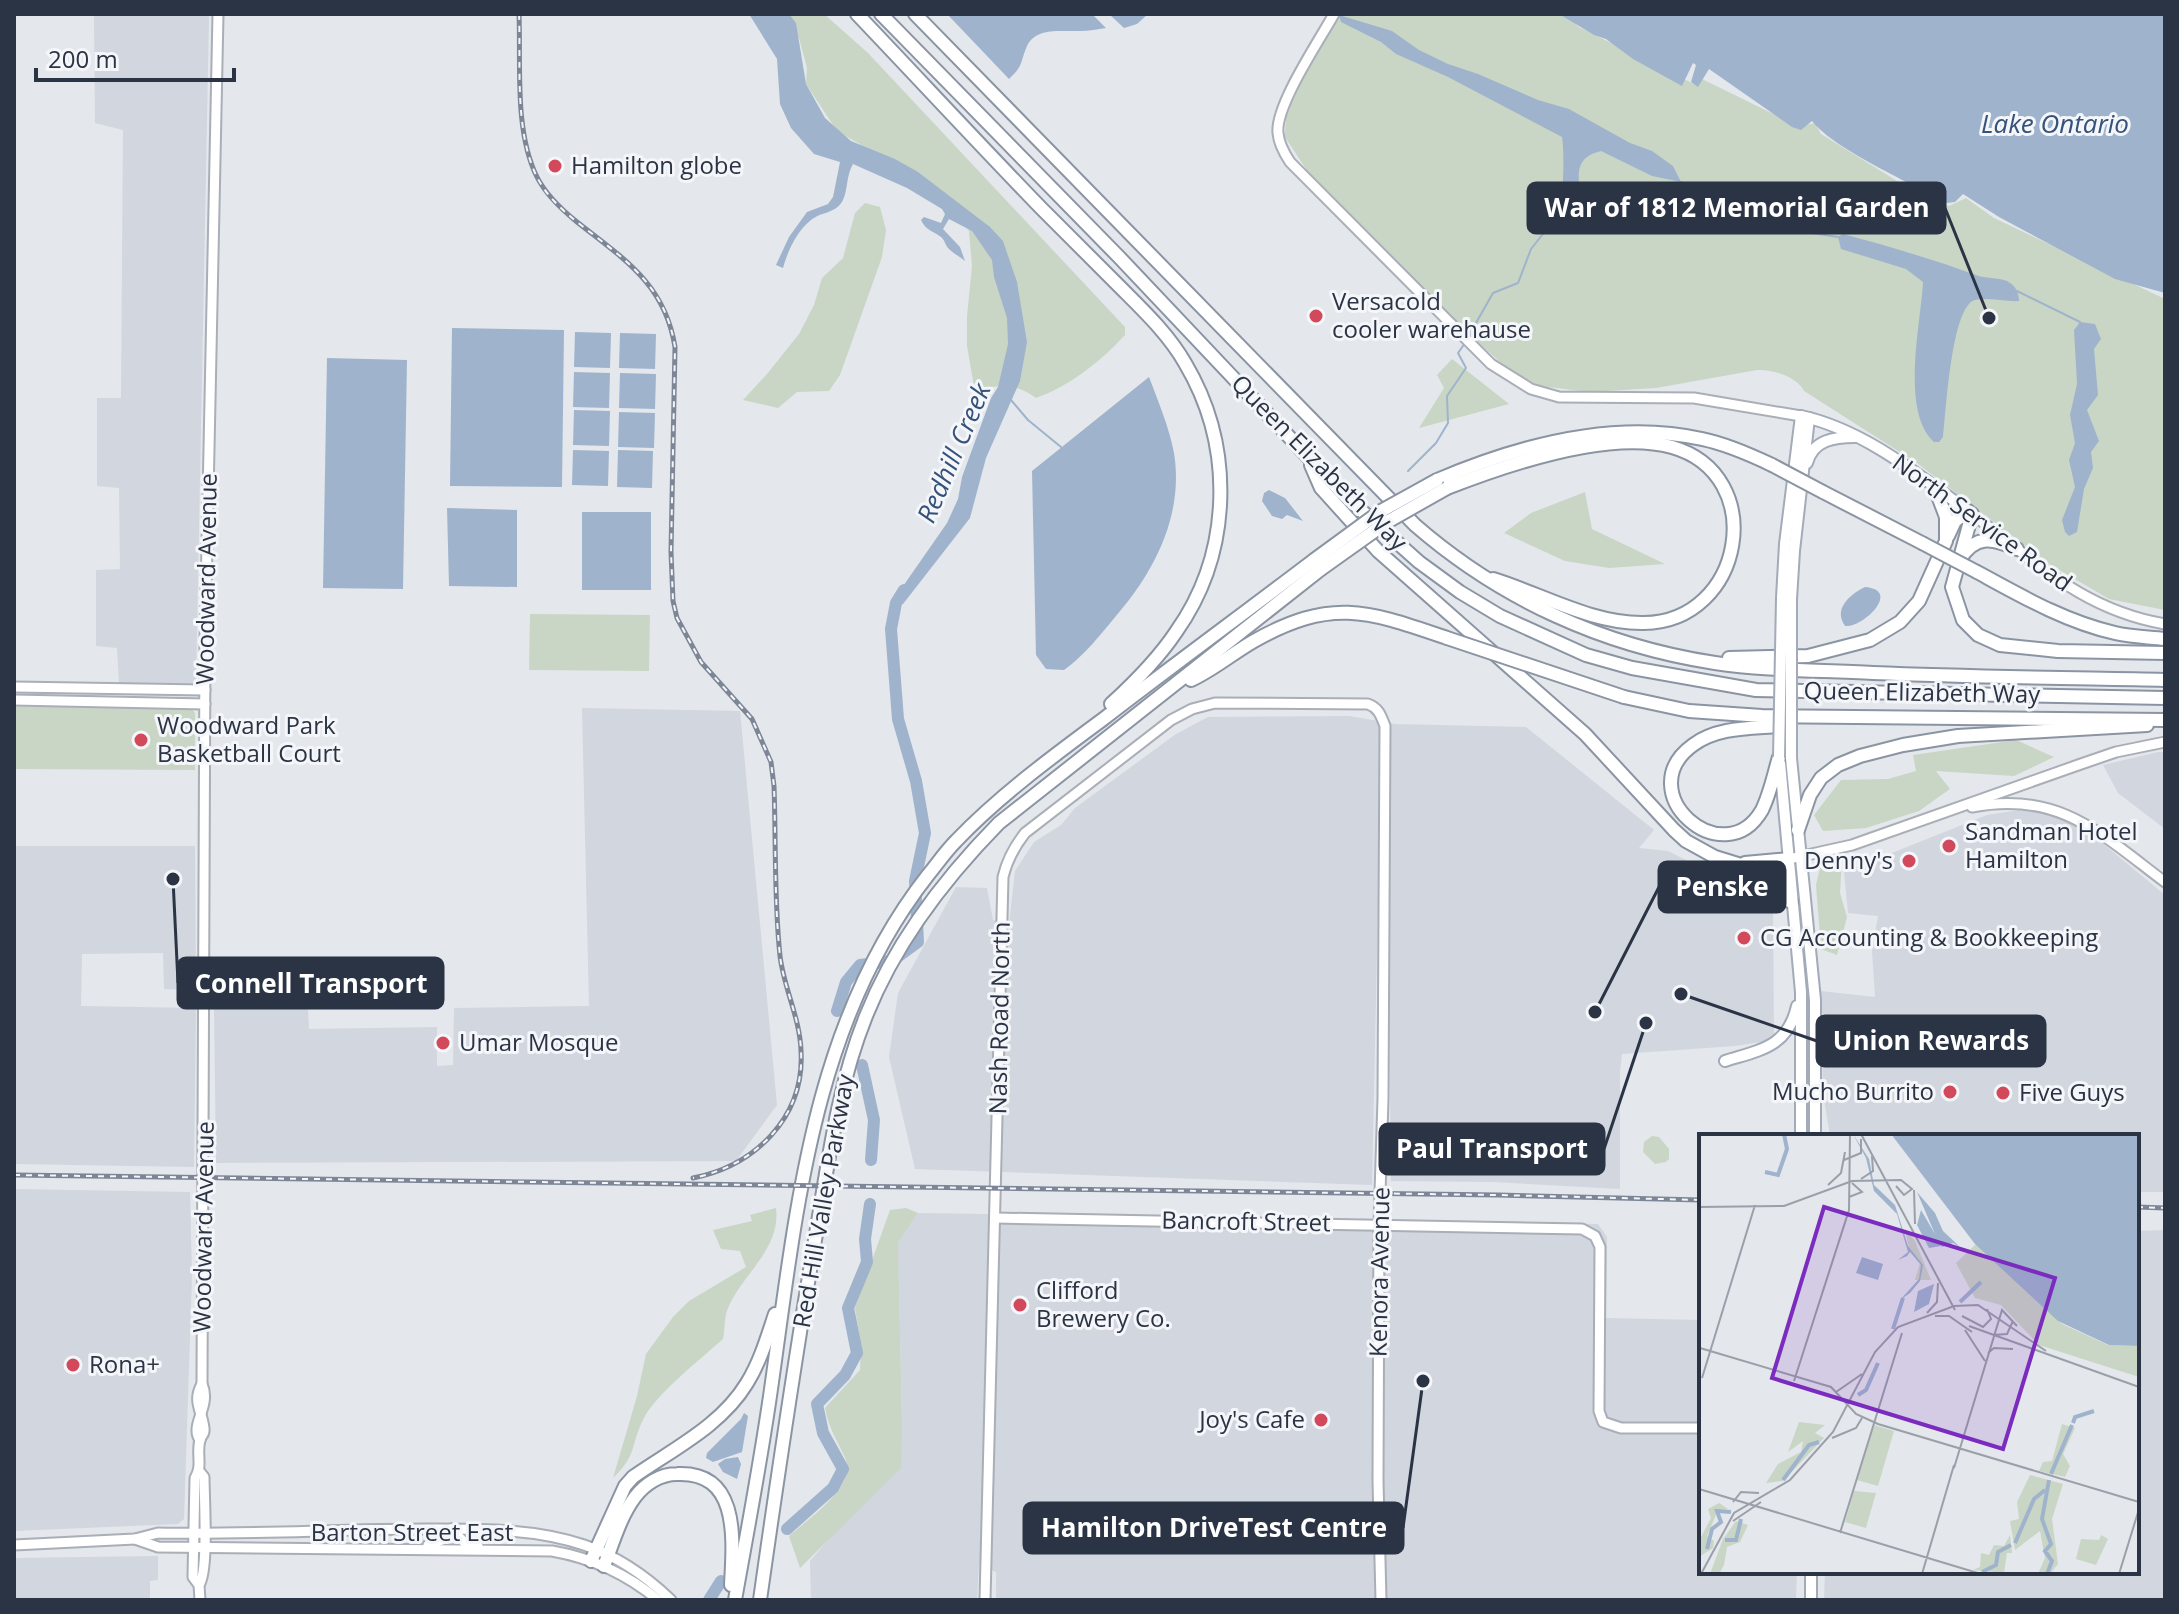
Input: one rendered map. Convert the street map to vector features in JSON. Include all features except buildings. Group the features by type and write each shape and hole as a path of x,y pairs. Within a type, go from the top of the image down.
{"highway":[{"path":"857,14 1158,325 1185,362 1206,406 1217,446 1221,478 1220,521 1208,573 1193,605 1168,643 1088,730"},
{"name":"Queen Elizabeth Way","path":"881,14 1385,533 1460,592 1541,636 1586,655 1632,668 1756,690 2165,698"},
{"name":"Queen Elizabeth Way","path":"915,14 1368,479 1446,552 1543,612 1642,648 1715,663 1946,676 2165,680"},
{"path":"1088,730 1317,564 1442,484 1517,451 1584,437 1619,434 1675,434 1700,438 1772,465 2034,603 2090,627 2165,639"},
{"path":"1442,484 1584,448 1646,444 1674,448 1697,459 1717,479 1731,506 1734,537 1727,568 1709,595 1687,612 1673,618 1644,623 1623,621 1579,610 1528,589 1479,575"},
{"path":"1306,455 1321,488 1378,551 1585,734 1680,835 1715,857 1767,873 1776,879 1791,902"},
{"path":"1935,488 1946,517 1946,541"},
{"path":"1715,663 1732,657 1808,656 1848,647 1887,631 1919,601 1955,521 1970,513"},
{"path":"1970,513 1952,587 1957,609 1969,627 1987,641 2058,651 2165,653"},
{"path":"1958,562 1973,544 1987,539 2017,549"},
{"path":"1170,689 1317,564"},
{"path":"1170,689 1199,676 1285,625 1320,614 1367,613 1624,697 1689,711 1807,718 2165,721"},
{"name":"Red Hill Valley Parkway","path":"760,1600 841,1091 867,1014 889,968 926,908 968,855 999,823 1041,788 1170,689"},
{"path":"1785,757 1762,810 1744,827 1722,834 1709,832 1690,822 1677,807 1672,790 1673,773 1679,758 1694,744 1727,731 1787,725 1807,718"},
{"path":"1792,832 1821,778 1838,765 1860,756 1958,736 2011,731 2133,728 2165,721"},
{"name":"Red Hill Valley Parkway","path":"733,1600 815,1116 843,1025 870,963 912,895 954,842 1088,730"},
{"path":"1733,862 1795,858"},
{"path":"600,1558 618,1498 633,1477 709,1425 736,1398 756,1366 775,1314 782,1305"},
{"path":"600,1558 631,1503 645,1486 667,1475 687,1474 702,1478 722,1496 731,1519 733,1600"}],"main road":[{"name":"North Service Road","path":"1805,417 1858,437 1970,513"},
{"path":"1787,598 1803,472 1805,417"},
{"path":"1805,417 1787,531 1785,757 1795,858 1815,1000 1815,1134"},
{"path":"1803,472 1814,447 1828,440 1858,437"},
{"path":"1795,858 1791,902 1801,992 1801,1134"},
{"path":"1725,1061 1770,1047 1780,1040 1790,1027 1801,992"},
{"path":"1811,1574 1811,1600"}],"street":[{"name":"Woodward Avenue","path":"200,1600 199,1585 204,1578 195,1478 200,1472 200,1440 195,1434 205,1399 202,1384 205,690 218,14"},
{"path":"1334,14 1281,109 1277,132 1283,151 1290,162 1491,364 1531,389 1559,397 1694,398 1805,417"},
{"name":"North Service Road","path":"1970,513 2059,581 2106,609 2165,624"},
{"path":"14,687 205,690"},
{"path":"14,700 205,704"},
{"name":"Nash Road North","path":"985,1600 1003,877 1010,855 1025,833 1171,720 1192,709 1215,703 1374,706"},
{"name":"Kenora Avenue","path":"1374,706 1385,726 1379,1224 1381,1600"},
{"path":"1795,858 1852,845 2116,752 2165,742"},
{"path":"1946,812 1993,803 2030,804 2063,812 2090,826 2165,882"},
{"name":"Bancroft Street","path":"996,1218 1582,1229 1597,1240 1600,1254 1599,1411 1603,1422 1621,1428 1699,1428"},
{"path":"417,1548 445,1539 451,1529 464,1542 497,1551"},
{"name":"Barton Street East","path":"14,1545 135,1539 158,1533 451,1529 533,1534 560,1539 651,1581 671,1600"},
{"name":"Barton Street East","path":"135,1539 158,1547 552,1551 600,1558 658,1600"}],"shaded area":[{"path":"94,14 208,14 209,17 196,684 119,683 117,648 96,646 96,570 120,569 119,488 97,486 97,398 121,398 123,130 95,123"},
{"path":"582,708 740,711 777,1105 736,1161 216,1163 214,1007 308,1009 309,1029 437,1027 437,1066 453,1065 454,1008 589,1006"},
{"path":"1349,716 1395,724 1526,727 1654,830 1639,848 1668,851 1773,904 1774,1040 1622,1054 1620,1189 1492,1182 1391,1181 1388,904 1378,904 1372,1185 915,1169 889,1057 898,993 956,887 987,888 993,920 1009,924 1015,871 1034,842 1061,825 1075,808 1176,734 1208,717"},
{"path":"2165,752 2165,829 2118,793 2103,765"},
{"path":"2020,810 2053,814 2083,827 2165,895 2165,1192 2139,1192 2139,1134 1830,1134 1823,1093 1821,991 1875,997 1872,951 1878,916 1848,913 1844,872 1987,815"},
{"path":"14,846 195,846 196,990 164,989 163,953 82,954 81,1006 196,1008 194,1167 14,1164"},
{"path":"14,1189 190,1192 192,1276 184,1519 178,1524 14,1531"},
{"path":"918,1213 1598,1224 1607,1237 1606,1318 1699,1320 1699,1574 1797,1574 1796,1600 996,1600 996,1572 979,1565 977,1600 811,1600 810,1561 834,1533 902,1422 898,1243"},
{"path":"2165,1230 2165,1600 1824,1600 1825,1574 2139,1574 2139,1231"},
{"path":"158,1556 158,1580 150,1581 150,1600 14,1600 14,1558"}],"green space":[{"path":"781,14 824,14 868,53 1125,327 1125,335 1084,372 1036,398 1010,387 980,389 974,386 967,346 972,266 969,231 945,200 903,169 837,131 806,84 807,68 799,38"},
{"path":"1340,14 1564,14 1579,27 1696,85 1700,78 1792,123 1801,126 1815,123 1821,134 1902,184 1949,206 1966,198 1994,218 2165,299 2165,610 2109,599 2049,564 1917,463 1784,375 1757,370 1656,388 1589,392 1540,386 1509,370 1462,328 1308,172 1285,137 1286,112 1323,39"},
{"path":"865,203 880,207 886,230 882,257 840,375 829,391 797,392 778,408 743,400 799,334 814,305 822,278 843,258 855,213"},
{"path":"1452,359 1509,404 1419,428 1444,388 1437,375"},
{"path":"1585,492 1592,529 1665,564 1609,568 1565,561 1504,533 1531,513"},
{"path":"530,614 650,615 649,671 529,670"},
{"path":"14,706 191,708 195,713 195,770 14,769"},
{"path":"2016,740 2054,757 2014,776 1936,771 1950,789 1919,811 1866,828 1823,831 1814,815 1841,780 1888,779 1916,771 1913,755"},
{"path":"1842,859 1840,893 1847,917 1837,955 1821,949 1816,885 1821,864"},
{"path":"1652,1136 1659,1137 1669,1149 1666,1162 1655,1164 1643,1152 1644,1142"},
{"path":"776,1208 773,1236 728,1308 723,1339 650,1408 630,1456 613,1478 646,1354 689,1301 746,1267 740,1251 721,1249 713,1230 752,1221 750,1215"},
{"path":"906,1208 918,1213 898,1243 901,1468 800,1568 789,1536 837,1492 847,1470 846,1460 825,1408 860,1370 861,1346 855,1308 890,1210"}],"water":[{"path":"749,14 789,14 796,23 806,84 825,118 851,141 918,172 990,227 1003,241 1017,282 1027,342 1020,381 986,458 970,518 903,604 892,602 947,523 958,499 962,477 991,398 998,387 1008,344 1007,318 992,260 972,231 949,219 943,229 960,247 965,261 921,220 924,217 941,223 945,214 942,209 907,188 853,164 840,205 806,224 794,241 783,268 776,265 789,237 807,212 828,204 833,197 840,162 814,154 791,128 780,104 777,59"},
{"path":"947,14 1092,14 1106,28 1051,31 1037,35 1027,46 1019,67 1009,79"},
{"path":"1109,14 1148,14 1137,24 1124,28"},
{"name":"Lake Ontario","path":"1559,14 2165,14 2165,293 2115,279 1999,217 1963,194 1955,202 1947,203 1856,155 1812,121 1801,130 1792,127 1709,69 1698,87 1691,82 1696,65 1693,63 1682,86"},
{"path":"1339,15 1392,31 1419,50 1448,64 1569,109 1630,143 1652,151 1673,166 1681,182 1652,176 1601,151 1592,154 1580,169 1580,199 1561,222 1546,230 1547,220 1562,190 1562,137 1448,77 1396,54 1381,42 1341,22"},
{"path":"1843,234 1980,276 2007,281 2017,292 2019,301 1980,299 1967,307 1955,340 1943,437 1939,442 1934,442 1924,428 1915,389 1923,282 1906,269 1841,249 1838,237"},
{"path":"2080,322 2095,324 2101,339 2094,349 2098,395 2087,410 2099,441 2091,452 2093,468 2084,489 2077,532 2069,536 2062,520 2075,487 2069,460 2075,443 2070,415 2077,384 2074,330"},
{"path":"452,328 564,330 562,487 450,486"},
{"path":"575,332 611,333 610,368 574,367"},
{"path":"620,333 656,334 655,369 619,368"},
{"path":"327,358 407,360 403,589 323,588"},
{"path":"574,372 610,373 609,408 573,407"},
{"path":"620,373 656,374 655,409 619,408"},
{"path":"1149,377 1174,453 1176,476 1175,498 1163,540 1143,580 1092,645 1064,670 1046,669 1036,655 1032,471"},
{"path":"574,410 610,411 609,446 573,445"},
{"path":"619,412 655,413 654,448 618,447"},
{"path":"573,450 609,451 608,486 572,485"},
{"path":"618,450 653,451 652,488 617,487"},
{"path":"1269,490 1285,498 1303,521 1287,515 1282,519 1272,516 1262,501 1264,493"},
{"path":"447,508 517,510 517,587 449,586"},
{"path":"582,512 651,512 651,590 582,590"},
{"path":"1865,587 1876,590 1880,601 1861,621 1845,626 1841,614 1844,603"},
{"path":"744,1413 748,1416 742,1452 713,1462 706,1458 707,1453"},
{"path":"738,1457 741,1464 737,1479 723,1472 718,1464 725,1459"}],"waterway":[{"path":"1681,182 1786,229 1838,237"},
{"path":"1468,337 1493,293 1518,283 1531,249 1546,230"},
{"path":"2017,291 2080,322"},
{"path":"1408,471 1436,443 1448,423 1447,396 1466,368 1458,353 1465,343"},
{"path":"1011,400 1028,420 1061,447"},
{"name":"Redhill Creek","path":"837,1011 846,982 860,965 892,961 918,942 915,881 925,833 916,781 898,719 891,629 896,603 904,590"},
{"name":"Redhill Creek","path":"862,1065 874,1120 871,1160"},
{"name":"Redhill Creek","path":"787,1529 833,1488 843,1469 823,1433 817,1404 845,1375 857,1353 848,1308 867,1262 865,1239 870,1204"},
{"name":"Redhill Creek","path":"709,1600 721,1581"}],"railway":[{"path":"519,14 522,118 537,177 560,207 640,275 662,306 670,325 675,347 673,601 677,618 701,662 752,719 771,762 780,956 800,1039 800,1075 785,1117 771,1135 736,1163 693,1178"},
{"path":"14,1175 1699,1200"},
{"path":"2139,1207 2165,1208"}],"place":[{"name":"Hamilton globe","path":"555,166"},
{"name":"Versacold cooler warehause","path":"1316,316"},
{"name":"War of 1812 Memorial Garden","path":"1989,318"},
{"name":"Woodward Park Basketball Court","path":"141,740"},
{"name":"Sandman Hotel Hamilton","path":"1949,846"},
{"name":"Denny's","path":"1909,861"},
{"name":"Connell Transport","path":"173,879"},
{"name":"CG Accounting & Bookkeeping","path":"1744,938"},
{"name":"Union Rewards","path":"1681,994"},
{"name":"Penske","path":"1595,1012"},
{"name":"Paul Transport","path":"1646,1023"},
{"name":"Umar Mosque","path":"443,1043"},
{"name":"Mucho Burrito","path":"1950,1092"},
{"name":"Five Guys","path":"2003,1093"},
{"name":"Clifford Brewery Co.","path":"1020,1305"},
{"name":"Rona+","path":"73,1365"},
{"name":"Hamilton DriveTest Centre","path":"1423,1381"},
{"name":"Joy's Cafe","path":"1321,1420"}]}
